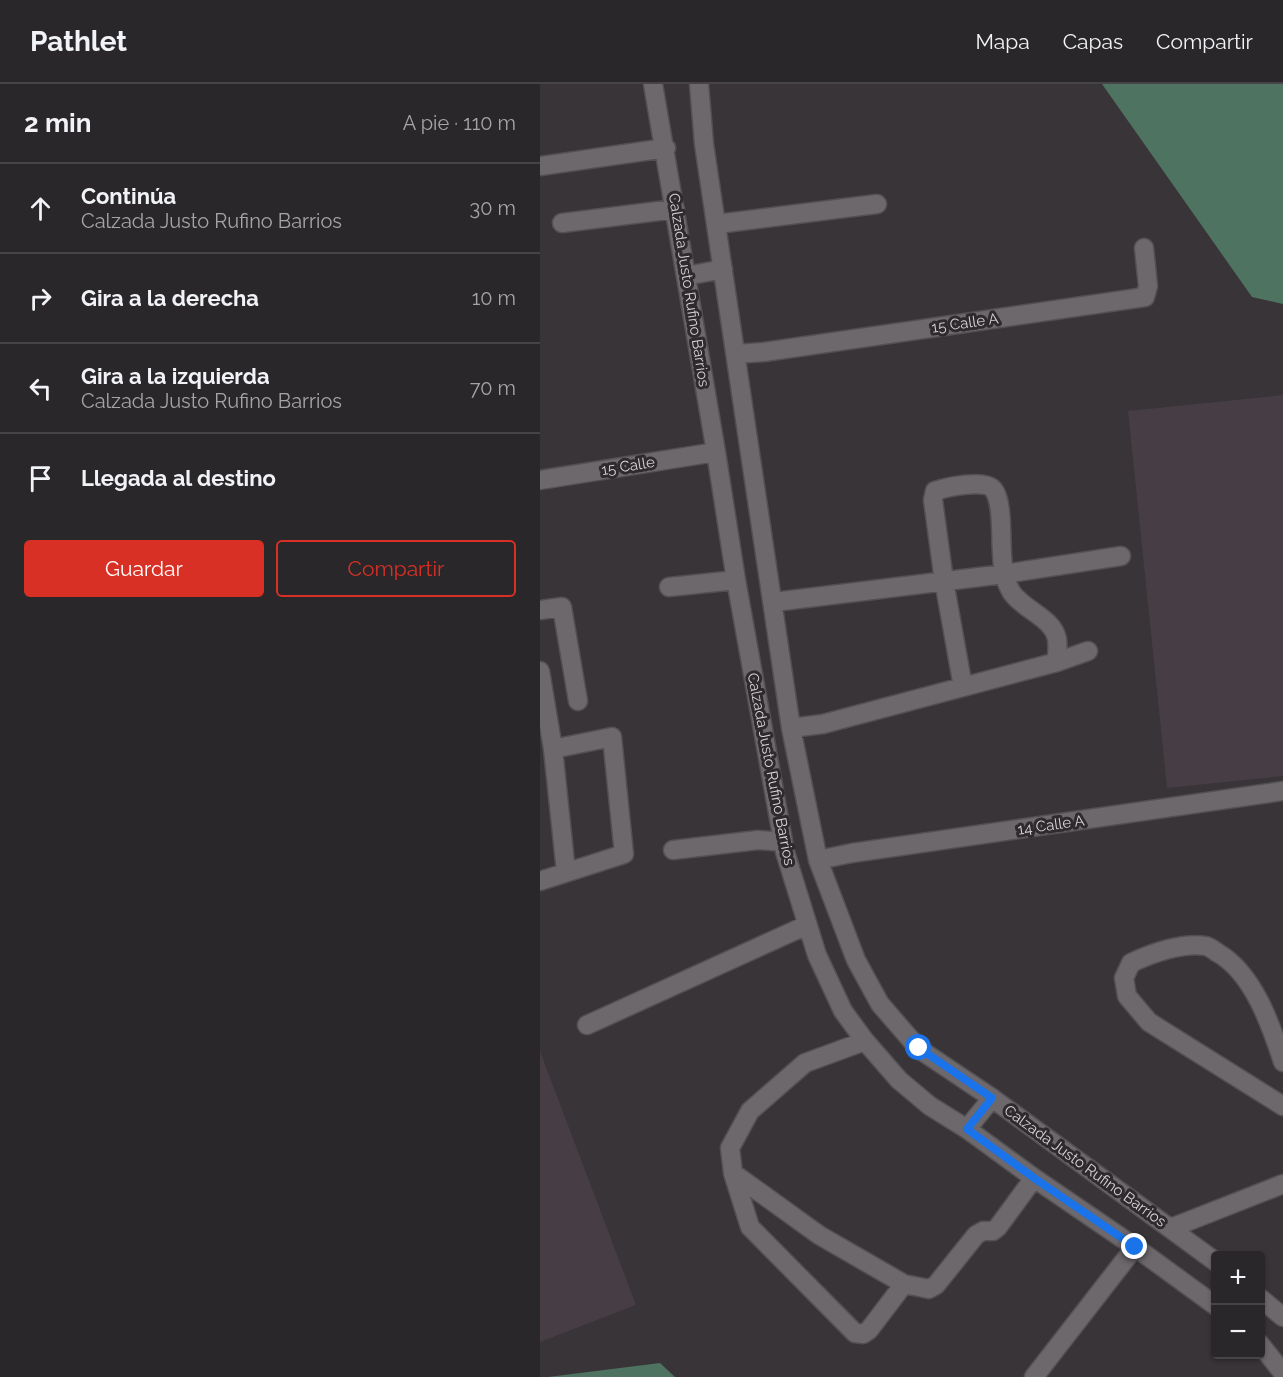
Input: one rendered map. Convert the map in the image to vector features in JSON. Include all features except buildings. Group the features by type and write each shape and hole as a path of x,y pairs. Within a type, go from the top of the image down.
{"street":[{"name":"Calzada Justo Rufino Barrios","path":"654,84 736,580 783,843 817,955 843,1011 865,1041 899,1080 930,1106 967,1129 1214,1305"},
{"name":"Calzada Justo Rufino Barrios","path":"699,84 704,144 791,728 818,860 856,960 880,1004 919,1048 992,1098 1211,1259"},
{"path":"540,166 666,148"},
{"path":"717,224 877,204"},
{"path":"562,223 675,208"},
{"name":"15 Calle A","path":"736,354 764,352 1145,297 1148,286 1144,248"},
{"path":"686,276 723,269"},
{"name":"15 Calle","path":"540,480 716,452"},
{"path":"963,687 944,581 933,500 935,491 984,483 993,488 998,498 1004,574 1013,593 1051,625 1057,638 1057,662"},
{"path":"774,602 1004,574 1120,556"},
{"path":"669,587 736,580"},
{"path":"540,610 562,607 578,701"},
{"path":"791,728 823,724 1057,662 1088,651"},
{"path":"752,668 783,663"},
{"path":"540,671 553,749 566,872"},
{"path":"540,881 624,854 612,736 553,749"},
{"name":"14 Calle A","path":"818,860 852,853 1283,791"},
{"path":"673,850 747,841 783,843"},
{"path":"587,1025 807,925"},
{"path":"1283,1062 1272,1030 1246,978 1228,959 1208,946 1157,951 1131,963 1125,978 1127,996 1149,1022 1283,1106"},
{"path":"865,1041 805,1063 750,1111 730,1148 733,1173 750,1227 855,1333 863,1334 869,1330 904,1284"},
{"path":"967,1129 992,1098"},
{"path":"733,1173 819,1235 904,1284 929,1289 936,1286 976,1235 983,1231 993,1231 998,1227 1034,1178"},
{"path":"1171,1228 1283,1184"},
{"path":"1034,1377 1135,1247"},
{"path":"1265,1302 1283,1317"},
{"path":"1265,1350 1283,1373"}],"shaded area":[{"path":"1283,395 1283,776 1167,788 1128,411"},
{"path":"540,1051 636,1305 540,1342"}],"green space":[{"path":"1102,84 1283,84 1283,304 1252,297"},
{"path":"660,1363 675,1377 548,1377"}],"route":[{"path":"919,1048 992,1098 967,1129 1135,1247"}]}
